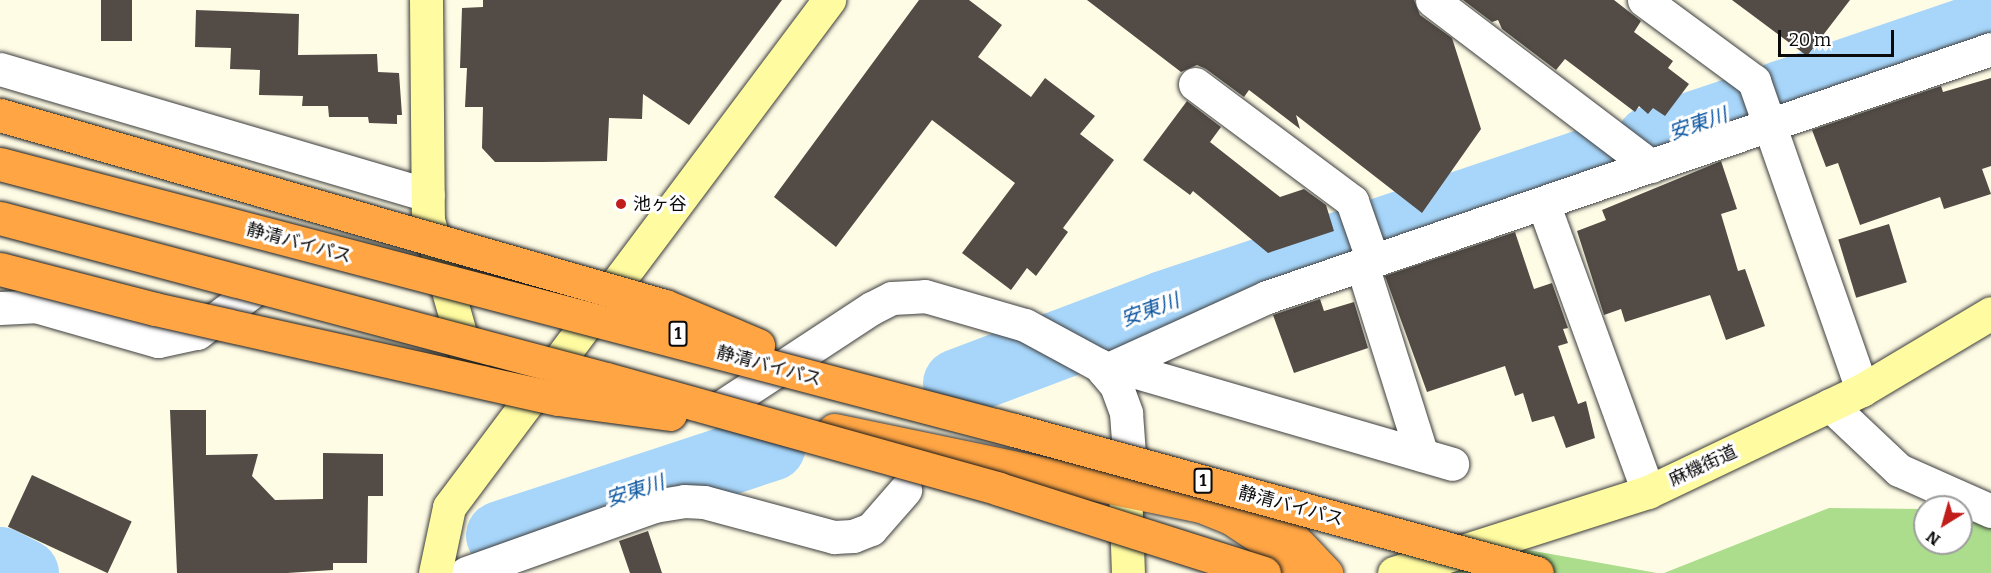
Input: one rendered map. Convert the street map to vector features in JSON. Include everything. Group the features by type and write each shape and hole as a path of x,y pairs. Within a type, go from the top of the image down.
{"highway":[{"name":"1","path":"0,115 666,306 868,391"},
{"name":"1","path":"0,155 1129,454 1197,478 1247,506 1287,532 1326,573"},
{"name":"静清バイパス","path":"0,164 868,391 1538,573"},
{"path":"0,218 999,489 1264,573"},
{"name":"1","path":"0,225 602,387 721,408 1177,499 1231,518 1261,538 1288,573"},
{"path":"0,269 155,309 558,399 782,429"}],"street":[{"path":"426,0 428,220 465,351"},
{"path":"435,573 449,507 829,0"},
{"path":"1432,0 1652,166"},
{"path":"1653,3 1754,81 1862,390"},
{"path":"1107,368 1267,297 1991,49"},
{"path":"0,69 428,195"},
{"path":"721,408 785,363 892,298 925,296 1025,325 1107,368 1437,459 1367,263 1352,201 1195,84"},
{"path":"1543,203 1648,492"},
{"path":"0,308 35,306 158,342 197,333 250,293"},
{"name":"麻機街道","path":"1394,573 1648,492 1862,390 1991,313"},
{"path":"1107,368 1126,413 1129,454"},
{"path":"1830,405 1899,470 1991,511"},
{"path":"1125,488 1128,573"},
{"path":"466,573 654,506 684,501 704,502 834,537 853,536 871,529 905,490"},
{"path":"1955,494 1991,495"}],"green space":[{"path":"1829,508 1913,509 1913,555 1973,555 1973,509 1991,509 1991,573 1664,573"},
{"path":"1415,530 1657,573 1417,573"}],"building":[{"path":"101,0 132,0 132,41 101,41"},
{"path":"483,0 782,0 689,125 643,94 642,119 609,118 607,161 495,162 482,148 483,107 465,107 467,68 460,68 462,8 483,7"},
{"path":"919,0 969,0 1002,25 978,57 1031,97 1045,78 1095,116 1080,134 1114,160 1063,228 1068,232 1036,276 1027,268 1011,290 962,253 1015,183 932,120 836,247 774,197"},
{"path":"1087,0 1414,0 1420,15 1452,38 1481,129 1422,213 1296,115 1300,129 1249,90 1244,97 1206,69 1197,65 1181,72"},
{"path":"1463,0 1614,0 1641,21 1634,32 1673,61 1668,68 1689,84 1665,116 1653,108 1648,114 1639,106 1635,112 1565,59 1556,70 1502,29 1498,20 1492,22"},
{"path":"1732,0 1850,0 1807,56"},
{"path":"196,10 299,14 298,55 377,54 378,72 399,73 402,115 397,115 397,124 369,123 368,117 329,117 328,106 302,106 303,96 259,95 260,70 230,69 231,48 195,47"},
{"path":"1991,78 1991,166 1982,169 1991,194 1944,209 1940,197 1860,225 1838,163 1826,167 1812,130 1941,86 1943,92"},
{"path":"1187,101 1221,127 1210,142 1280,197 1304,189 1326,205 1334,231 1268,253 1193,191 1190,195 1143,160"},
{"path":"1721,161 1737,209 1721,214 1738,271 1745,269 1765,326 1726,340 1710,295 1625,322 1621,309 1604,315 1577,231 1606,220 1602,210"},
{"path":"1889,224 1907,282 1856,298 1838,239"},
{"path":"1515,232 1534,289 1552,283 1568,328 1563,329 1568,343 1558,346 1578,404 1586,401 1595,438 1566,448 1554,416 1532,422 1523,393 1515,396 1505,366 1427,392 1385,276"},
{"path":"1320,299 1324,311 1354,302 1368,348 1294,373 1273,315"},
{"path":"170,410 206,410 206,455 258,454 252,476 275,500 323,499 323,453 383,454 383,496 368,496 367,563 333,563 333,570 287,573 177,573"},
{"path":"32,475 132,521 108,573 8,527"},
{"path":"648,531 662,573 630,573 619,541"}],"waterway":[{"name":"安東川","path":"1780,95 1991,23"},
{"name":"安東川","path":"1650,140 1745,108"},
{"name":"安東川","path":"1383,231 1609,155"},
{"name":"安東川","path":"957,383 1163,305 1345,244"},
{"name":"安東川","path":"500,535 771,446"},
{"name":"安東川","path":"0,561 24,573"}],"place":[{"name":"池ヶ谷","path":"621,204"}]}
